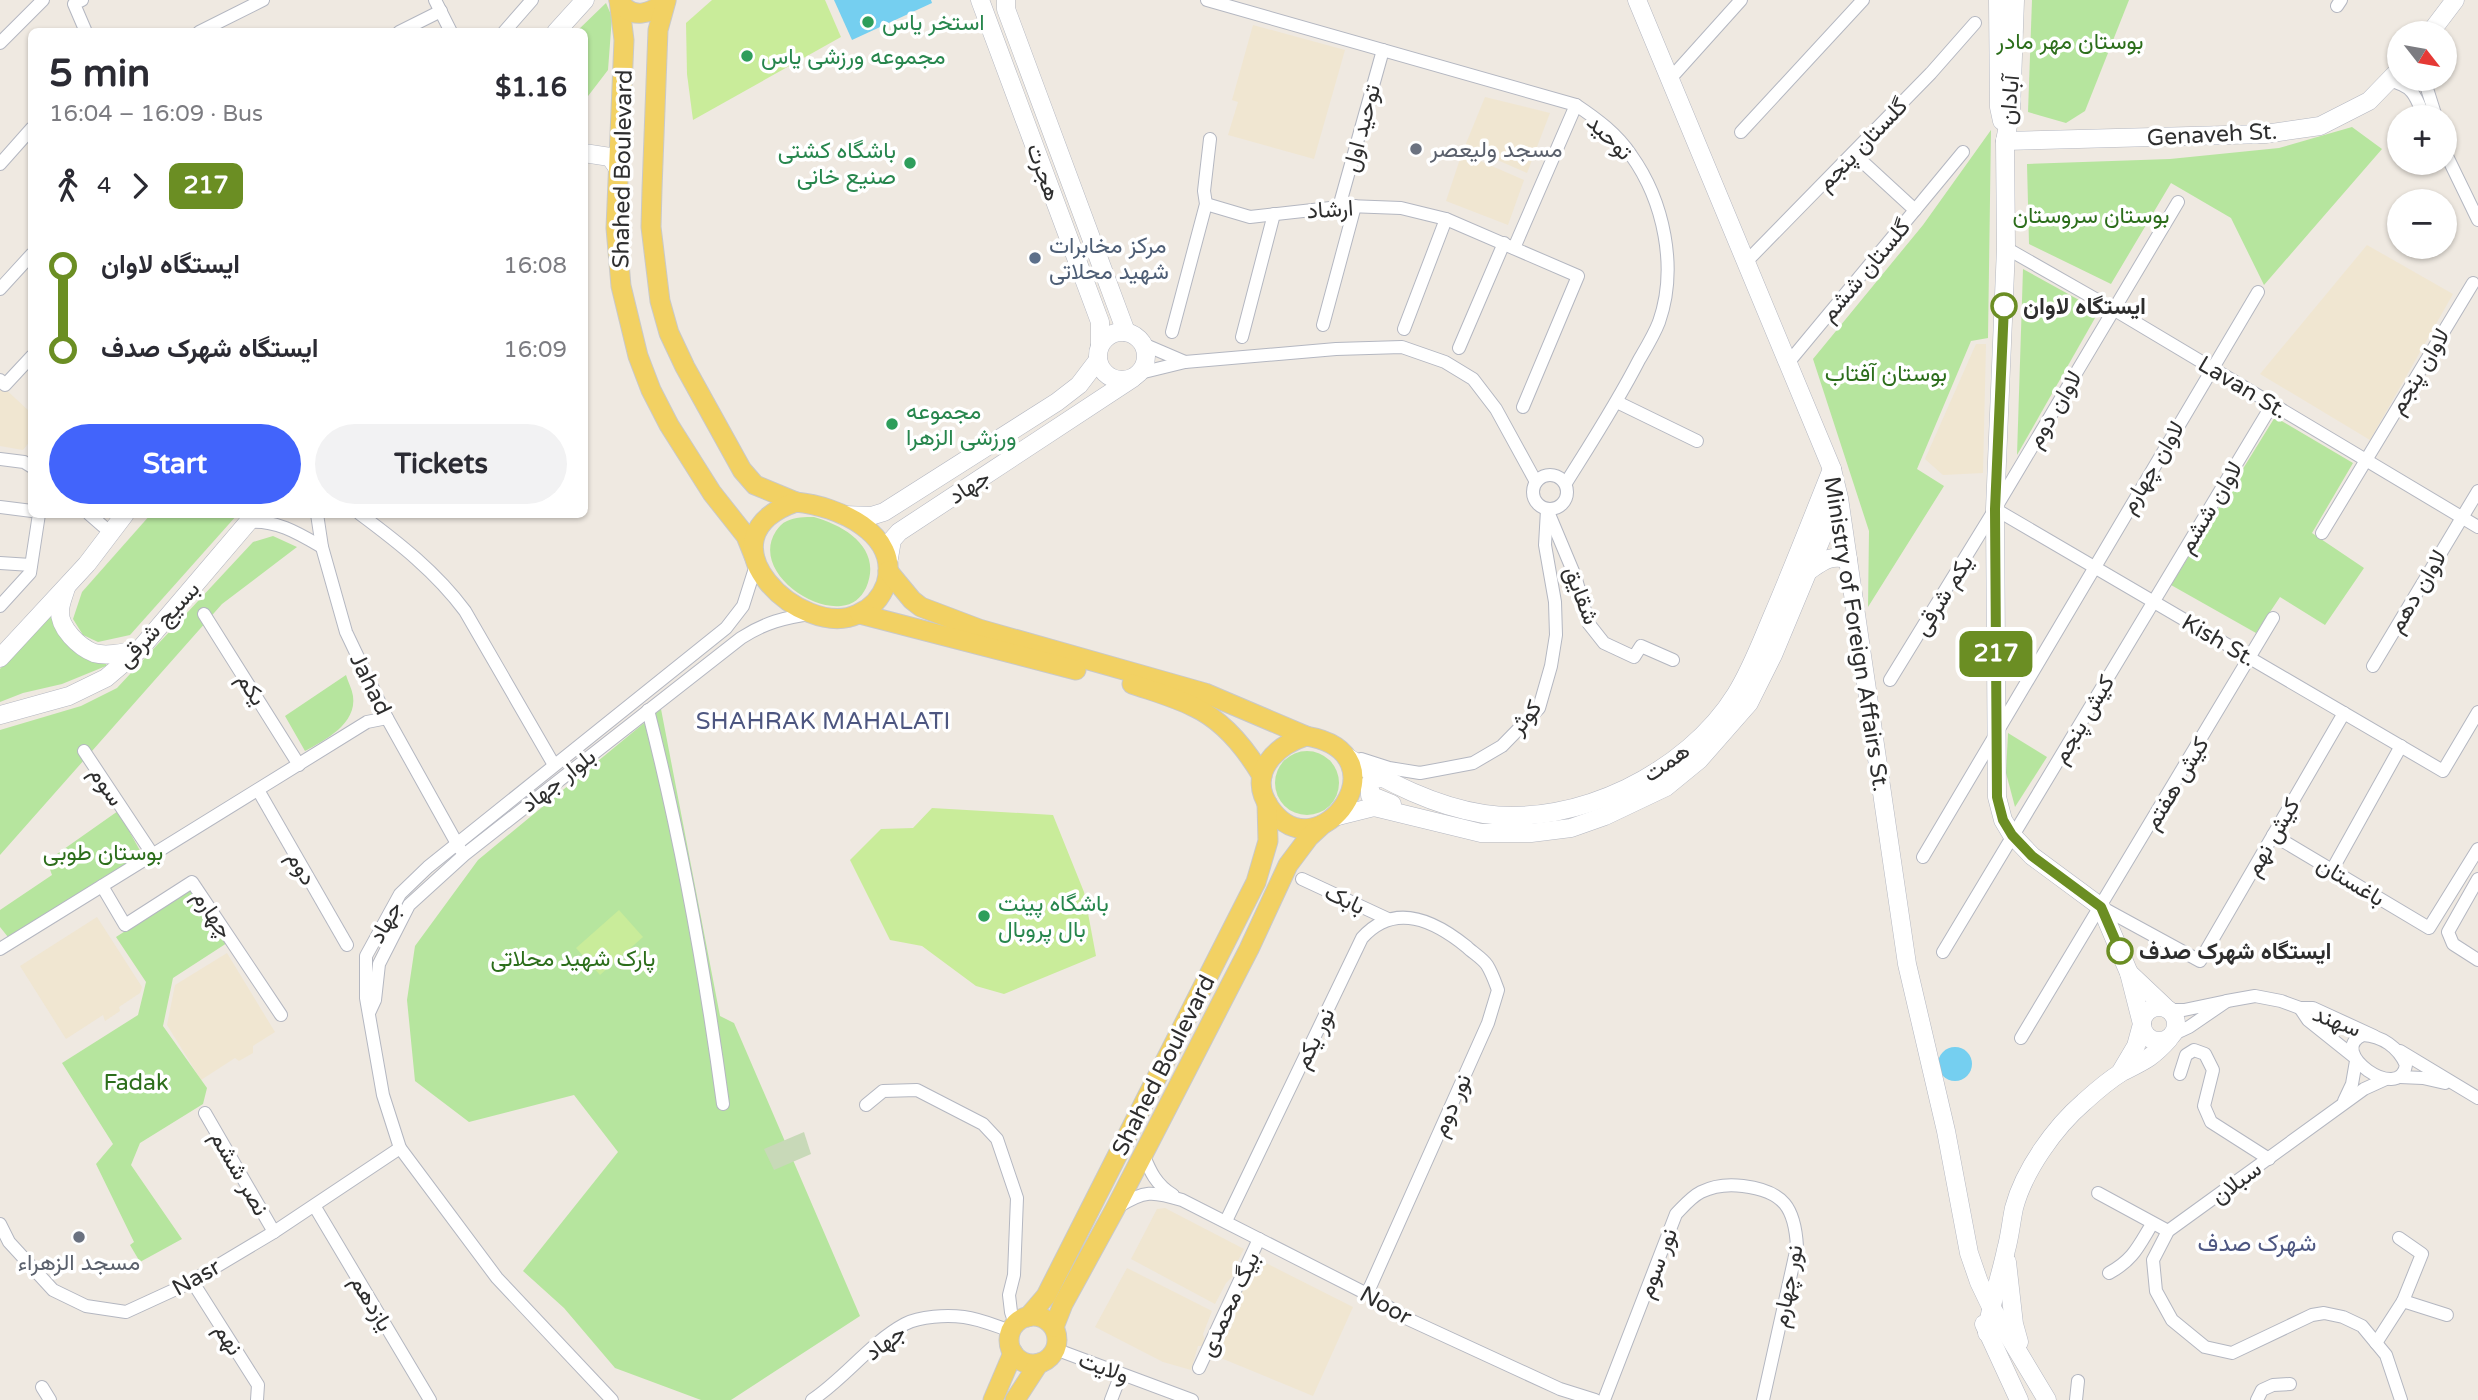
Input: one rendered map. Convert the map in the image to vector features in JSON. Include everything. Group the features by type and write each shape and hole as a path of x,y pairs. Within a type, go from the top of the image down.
{"main road":[{"path":"560,28 585,0"},
{"path":"574,28 598,0"},
{"path":"619,0 622,7 640,14 651,12 666,0"},
{"name":"Shahed Boulevard","path":"619,0 624,40 616,228 621,286 638,356 651,390 669,425 712,493 746,536 755,561"},
{"name":"Shahed Boulevard","path":"666,0 658,30 651,227 660,301 685,368 742,470 755,485 796,502"},
{"name":"هجرت","path":"981,0 1100,322 1099,352"},
{"name":"هجرت","path":"1006,0 1006,9 1126,332"},
{"name":"Ministry of Foreign Affairs St.","path":"1637,0 1832,469 1839,498 1907,964 1935,1092 1964,1265 1987,1334 2019,1400"},
{"name":"آبادان","path":"1998,0 1999,107 2006,141"},
{"name":"آبادان","path":"2006,141 2011,110 2015,0"},
{"path":"2442,21 2455,0"},
{"name":"Genaveh St.","path":"2006,141 2265,134 2320,126 2370,101 2387,83"},
{"path":"2006,141 2006,248 1995,509 1997,797 2003,820 2012,835 2032,856 2101,907 2130,972 2143,1030 2151,1040 2164,1041 2172,1036"},
{"path":"588,154 610,157 618,167"},
{"path":"1126,332 1133,334 1143,344 1146,359 1136,375 1118,380 1105,373 1099,352 1111,334 1126,332"},
{"name":"جهاد","path":"843,515 871,516 884,512 1057,402 1079,385 1099,352"},
{"name":"جهاد","path":"889,565 892,540 899,532 1136,375"},
{"name":"همت","path":"1330,820 1374,807 1481,833 1531,833 1571,828 1666,787 1699,760 1749,703 1773,655 1788,600 1832,469"},
{"name":"همت","path":"1341,751 1382,778 1407,790 1455,807 1486,814 1526,814 1569,809 1615,794 1656,772 1695,742 1719,717 1735,695 1788,600 1807,572 1839,498"},
{"path":"889,565 880,598 860,614 841,620 829,619 788,601 776,592 755,561 753,544 769,516 777,509 796,502 825,508 843,515 878,539 889,565 912,600 921,607 979,628 1205,693 1307,736 1323,739 1341,751 1353,776 1346,804 1330,820 1311,828 1285,822 1275,814 1264,795 1262,776 1273,753 1283,745 1307,736"},
{"path":"0,658 112,534 122,518"},
{"path":"112,534 132,518"},
{"name":"بسیج شرقی","path":"0,715 69,696 106,678 140,649 252,518"},
{"path":"1807,572 1835,556 1847,559"},
{"path":"67,585 60,611 64,627 77,642 95,653 118,654 140,649"},
{"path":"860,614 1132,684 1193,706 1233,736 1262,776"},
{"path":"1382,778 1374,779 1370,783 1370,794 1394,805 1403,813"},
{"name":"Shahed Boulevard","path":"1018,1324 1046,1296 1256,882 1268,841 1267,803"},
{"name":"Shahed Boulevard","path":"1054,1327 1062,1304 1115,1209 1249,949 1288,865 1309,837 1330,820"},
{"path":"1987,1334 1990,1305 2006,1250 2014,1206 2046,1144 2085,1101 2120,1073 2142,1064 2172,1036 2177,1021 2130,972"},
{"path":"2120,1073 2136,1046 2147,1012 2158,1007 2167,1009"},
{"name":"Ministry of Foreign Affairs St.","path":"1935,1092 1946,1131 1969,1253 1979,1282 2043,1397"},
{"path":"1969,1253 1980,1266 1987,1268 1994,1267 2006,1250"},
{"path":"2006,1250 2014,1324 2023,1359"},
{"path":"993,1400 1013,1353 1010,1338 1018,1324 1042,1318 1054,1327 1057,1334 1055,1349 1052,1356 1039,1363 1015,1400"},
{"path":"1013,1353 1024,1362 1039,1363"}],"street":[{"path":"0,43 43,0"},
{"path":"207,28 263,0"},
{"path":"507,28 532,0"},
{"name":"توحید","path":"1209,0 1576,105 1595,118 1630,154 1650,190 1663,224 1667,257 1666,293 1659,323 1617,402 1566,483"},
{"path":"1670,79 1741,0"},
{"path":"1741,132 1863,0"},
{"path":"78,2 85,28"},
{"path":"405,28 438,6"},
{"path":"424,28 438,6"},
{"path":"438,6 449,28"},
{"name":"گلستان پنجم","path":"1746,261 1931,73 1975,23"},
{"name":"توحید اول","path":"1339,207 1383,50"},
{"path":"1459,348 1576,105"},
{"path":"0,164 28,132"},
{"path":"1172,332 1206,204 1204,191 1210,139"},
{"path":"1915,210 1964,152"},
{"name":"گلستان ششم","path":"1788,363 1915,210 1853,153"},
{"path":"2456,175 2478,220"},
{"name":"لاوان دوم","path":"1995,509 2178,202"},
{"name":"ارشاد","path":"1206,204 1250,217 1355,206 1401,208 1446,219 1578,276 1523,407"},
{"path":"1323,325 1355,206"},
{"path":"1242,337 1274,214"},
{"path":"1404,329 1446,219"},
{"name":"Lavan St.","path":"2006,248 2478,527"},
{"path":"0,289 28,258"},
{"name":"لاوان پنجم","path":"2322,533 2473,282"},
{"name":"لاوان چهارم","path":"1923,857 2093,566 2258,292"},
{"path":"1143,344 1185,362"},
{"path":"1136,375 1185,362 1336,349 1402,347 1445,362 1473,379 1485,392 1536,482 1551,474 1566,483 1568,494 1564,501 1556,508 1547,510"},
{"path":"0,380 5,385 28,359"},
{"path":"1617,402 1697,441"},
{"name":"لاوان ششم","path":"2154,602 2267,413"},
{"path":"0,459 28,461"},
{"name":"شقایق","path":"1536,482 1533,489 1535,497 1540,506 1547,510 1575,576 1589,624 1604,643 1634,657 1641,646 1673,660"},
{"name":"لاوان دهم","path":"2373,666 2478,491"},
{"path":"0,507 28,510"},
{"name":"Kish St.","path":"1995,509 2443,771 2478,712"},
{"name":"یکم شرقی","path":"1890,680 1995,509"},
{"name":"کوثر","path":"1341,751 1389,768 1420,773 1473,763 1502,746 1539,708 1551,666 1556,635 1555,602 1545,545 1547,510"},
{"path":"0,606 30,573 38,518"},
{"path":"94,518 112,534"},
{"path":"252,518 289,528 322,547"},
{"name":"Jahad","path":"318,518 322,547 346,632 387,718 464,855"},
{"path":"365,518 405,547 449,589 465,611 554,765"},
{"name":"جهاد","path":"612,1400 497,1278 400,1148 383,1095 366,998 366,956 400,894 455,843 726,628 743,606 755,561"},
{"path":"0,563 31,565"},
{"name":"کیش پنجم","path":"1942,952 2154,602"},
{"name":"یکم","path":"204,614 299,765"},
{"name":"بلوار جهاد","path":"369,1013 375,1000 379,964 410,905 464,855 741,638 758,627 789,617 816,614"},
{"name":"کیش هفتم","path":"2021,1038 2273,618"},
{"path":"648,709 669,792 708,995 723,1104"},
{"name":"کیش نهم","path":"2101,907 2200,961 2344,713"},
{"path":"0,949 367,722 387,718"},
{"path":"2332,870 2401,746"},
{"name":"سوم","path":"84,751 153,855"},
{"name":"دوم","path":"258,790 347,945"},
{"name":"باغستان","path":"2273,835 2429,928 2478,849"},
{"name":"بابک","path":"1302,879 1388,919"},
{"path":"2478,879 2448,932 2454,944 2478,960"},
{"name":"چهارم","path":"102,886 125,925 192,882 281,1015"},
{"name":"نور دوم","path":"1367,1294 1488,1023 1498,990 1486,963 1446,931 1430,922 1404,917 1388,919"},
{"name":"نور یکم","path":"1226,1221 1362,938 1372,928 1388,919"},
{"name":"سهند","path":"2167,1009 2184,1010 2255,996 2281,1001 2300,1009 2313,1008 2325,1012 2397,1049"},
{"name":"سهند","path":"2172,1036 2227,1001"},
{"name":"سهند","path":"2300,1009 2308,1020 2355,1059 2386,1079"},
{"path":"2343,1105 2352,1084 2355,1059 2352,1044 2356,1038 2363,1035 2374,1036"},
{"path":"2397,1049 2406,1065 2405,1072 2400,1077"},
{"path":"2397,1049 2478,1098"},
{"path":"2180,1074 2186,1055 2194,1050 2206,1054 2213,1070 2204,1107 2211,1122 2269,1159"},
{"path":"2386,1079 2423,1077 2459,1086"},
{"name":"سبلان","path":"2386,1079 2364,1089 2168,1231 2152,1260 2156,1291 2172,1320 2205,1347 2232,1353 2312,1315 2324,1313 2343,1317 2362,1326 2386,1355 2401,1400"},
{"path":"866,1105 883,1091 917,1090 982,1124 997,1139 1017,1198 1014,1275 1009,1295 1011,1312 1018,1324"},
{"name":"نصر ششم","path":"205,1113 274,1232"},
{"name":"Nasr","path":"0,1224 9,1242 53,1290 86,1307 126,1312 192,1281 274,1232 400,1148"},
{"path":"1143,1154 1154,1178 1164,1189 1182,1200"},
{"name":"نور سوم","path":"1604,1400 1676,1214 1699,1193 1724,1184 1760,1188"},
{"name":"نور چهارم","path":"1760,1188 1781,1198 1796,1223 1797,1247 1763,1400"},
{"path":"1115,1209 1146,1192 1182,1200"},
{"path":"2098,1193 2168,1231"},
{"name":"Noor","path":"1182,1200 1367,1294 1408,1319 1560,1389 1594,1400"},
{"name":"یازدهم","path":"314,1207 430,1400"},
{"path":"2109,1273 2132,1257 2152,1224"},
{"path":"2376,1343 2403,1301 2422,1254 2399,1238"},
{"name":"بیگ محمدی","path":"1199,1368 1259,1239"},
{"name":"نهم","path":"192,1281 258,1385 257,1400"},
{"path":"2403,1301 2447,1315"},
{"name":"جهاد","path":"812,1400 830,1388 878,1343 906,1323 937,1317 966,1317 1018,1324"},
{"name":"ولایت","path":"1055,1349 1192,1400"},
{"path":"1111,1400 1121,1374"},
{"path":"2077,1400 2078,1381"},
{"path":"2257,1400 2262,1390 2273,1385 2290,1384"},
{"path":"42,1387 50,1400"}],"shaded area":[{"path":"1253,25 1345,50 1314,159 1228,135 1238,102 1232,100"},
{"path":"1485,97 1550,113 1527,173 1465,146"},
{"path":"1462,153 1524,180 1508,225 1446,201"},
{"path":"2367,245 2387,256 2387,259 2392,259 2453,294 2370,440 2260,374"},
{"path":"1976,344 1986,344 1983,473 1943,475 1925,459"},
{"path":"0,384 28,410 28,444 23,450 0,446"},
{"path":"97,917 142,987 140,993 119,1007 120,1011 105,1021 103,1015 66,1039 20,966"},
{"path":"227,953 275,1032 253,1046 253,1053 239,1061 235,1058 201,1080 167,1025 175,985"},
{"path":"1165,1208 1244,1249 1232,1272 1233,1276 1226,1283 1215,1304 1131,1259 1157,1209"},
{"path":"1256,1258 1353,1307 1313,1396 1211,1354"},
{"path":"1127,1268 1212,1311 1203,1334 1205,1341 1202,1346 1198,1346 1191,1370 1163,1362 1095,1327"}],"green space":[{"name":"مجموعه ورزشی یاس","path":"712,0 825,0 841,37 693,120 687,74 686,23"},
{"name":"بوستان مهر مادر","path":"2032,0 2129,0 2085,111 2066,123 2028,112"},
{"path":"606,3 612,17 608,70 588,96 588,28 580,28"},
{"name":"بوستان سروستان","path":"2352,127 2382,149 2264,285 2231,218 2171,183 2111,284 2029,244 2027,164 2170,159 2279,148"},
{"name":"بوستان آفتاب","path":"1991,130 1988,338 1971,341 1917,469 1944,486 1868,607 1869,531 1813,359 1923,225"},
{"path":"2023,269 2099,311 2017,455"},
{"path":"2275,417 2353,463 2312,533 2364,568 2325,625 2280,597 2256,633 2171,585"},
{"path":"814,517 849,533 858,541 870,562 866,588 853,603 827,605 799,594 777,572 771,559 771,545 781,525 793,519"},
{"path":"147,518 234,518 130,635 98,642 83,635 73,619 82,592"},
{"path":"273,536 297,547 222,604 0,855 0,730 81,706 117,688 253,542"},
{"path":"52,610 108,659 106,666 62,684 23,693 0,702 0,669"},
{"path":"346,675 353,696 350,715 338,730 305,751 285,716"},
{"name":"پارک شهید محلاتی","path":"661,709 720,1016 734,1023 860,1316 731,1400 701,1400 615,1368 564,1308 523,1271 618,1152 574,1095 469,1122 415,1081 407,1000 415,946 478,860"},
{"path":"2008,733 2047,757 2015,807 2006,773"},
{"path":"1307,751 1319,753 1330,760 1337,771 1337,795 1330,806 1319,813 1307,815 1295,813 1284,806 1277,795 1275,783 1277,771 1284,760 1295,753"},
{"name":"باشگاه پینت بال پروبال","path":"932,808 1053,815 1084,892 1096,956 1004,994 976,986 922,946 890,940 850,860 881,829 913,828"},
{"name":"بوستان طوبی","path":"118,811 143,856 8,937 0,927 0,910 52,875 47,861"},
{"name":"Fadak","path":"192,888 227,943 173,978 163,1026 207,1088 203,1104 140,1143 131,1165 182,1239 140,1262 130,1245 134,1242 96,1164 113,1144 62,1063 138,1015 146,982 116,937"},
{"path":"619,910 643,937 600,975 576,948"},
{"path":"804,1132 811,1154 774,1170 764,1149"}],"water":[{"name":"استخر یاس","path":"834,0 931,0 932,3 852,40"},
{"path":"1955,1047 1967,1052 1972,1064 1967,1076 1955,1081 1943,1076 1938,1064 1943,1052"}],"bus line":[{"name":"217","path":"2004,306 1995,509 1997,797 2003,820 2012,835 2060,879 2101,907 2120,951"}],"place":[{"name":"استخر یاس","path":"868,22"},
{"name":"مجموعه ورزشی یاس","path":"747,56"},
{"name":"مسجد ولیعصر","path":"1416,149"},
{"name":"باشگاه کشتی صنیع خانی","path":"910,163"},
{"name":"مرکز مخابرات شهید محلاتی","path":"1035,258"},
{"name":"ایستگاه لاوان","path":"2004,306"},
{"name":"مجموعه ورزشی الزهرا","path":"892,424"},
{"name":"باشگاه پینت بال پروبال","path":"984,916"},
{"name":"ایستگاه شهرک صدف","path":"2120,951"},
{"name":"مسجد الزهراء","path":"79,1237"}],"district":[{"name":"SHAHRAK MAHALATI","path":"823,721"},
{"name":"شهرک صدف","path":"2257,1243"}]}
